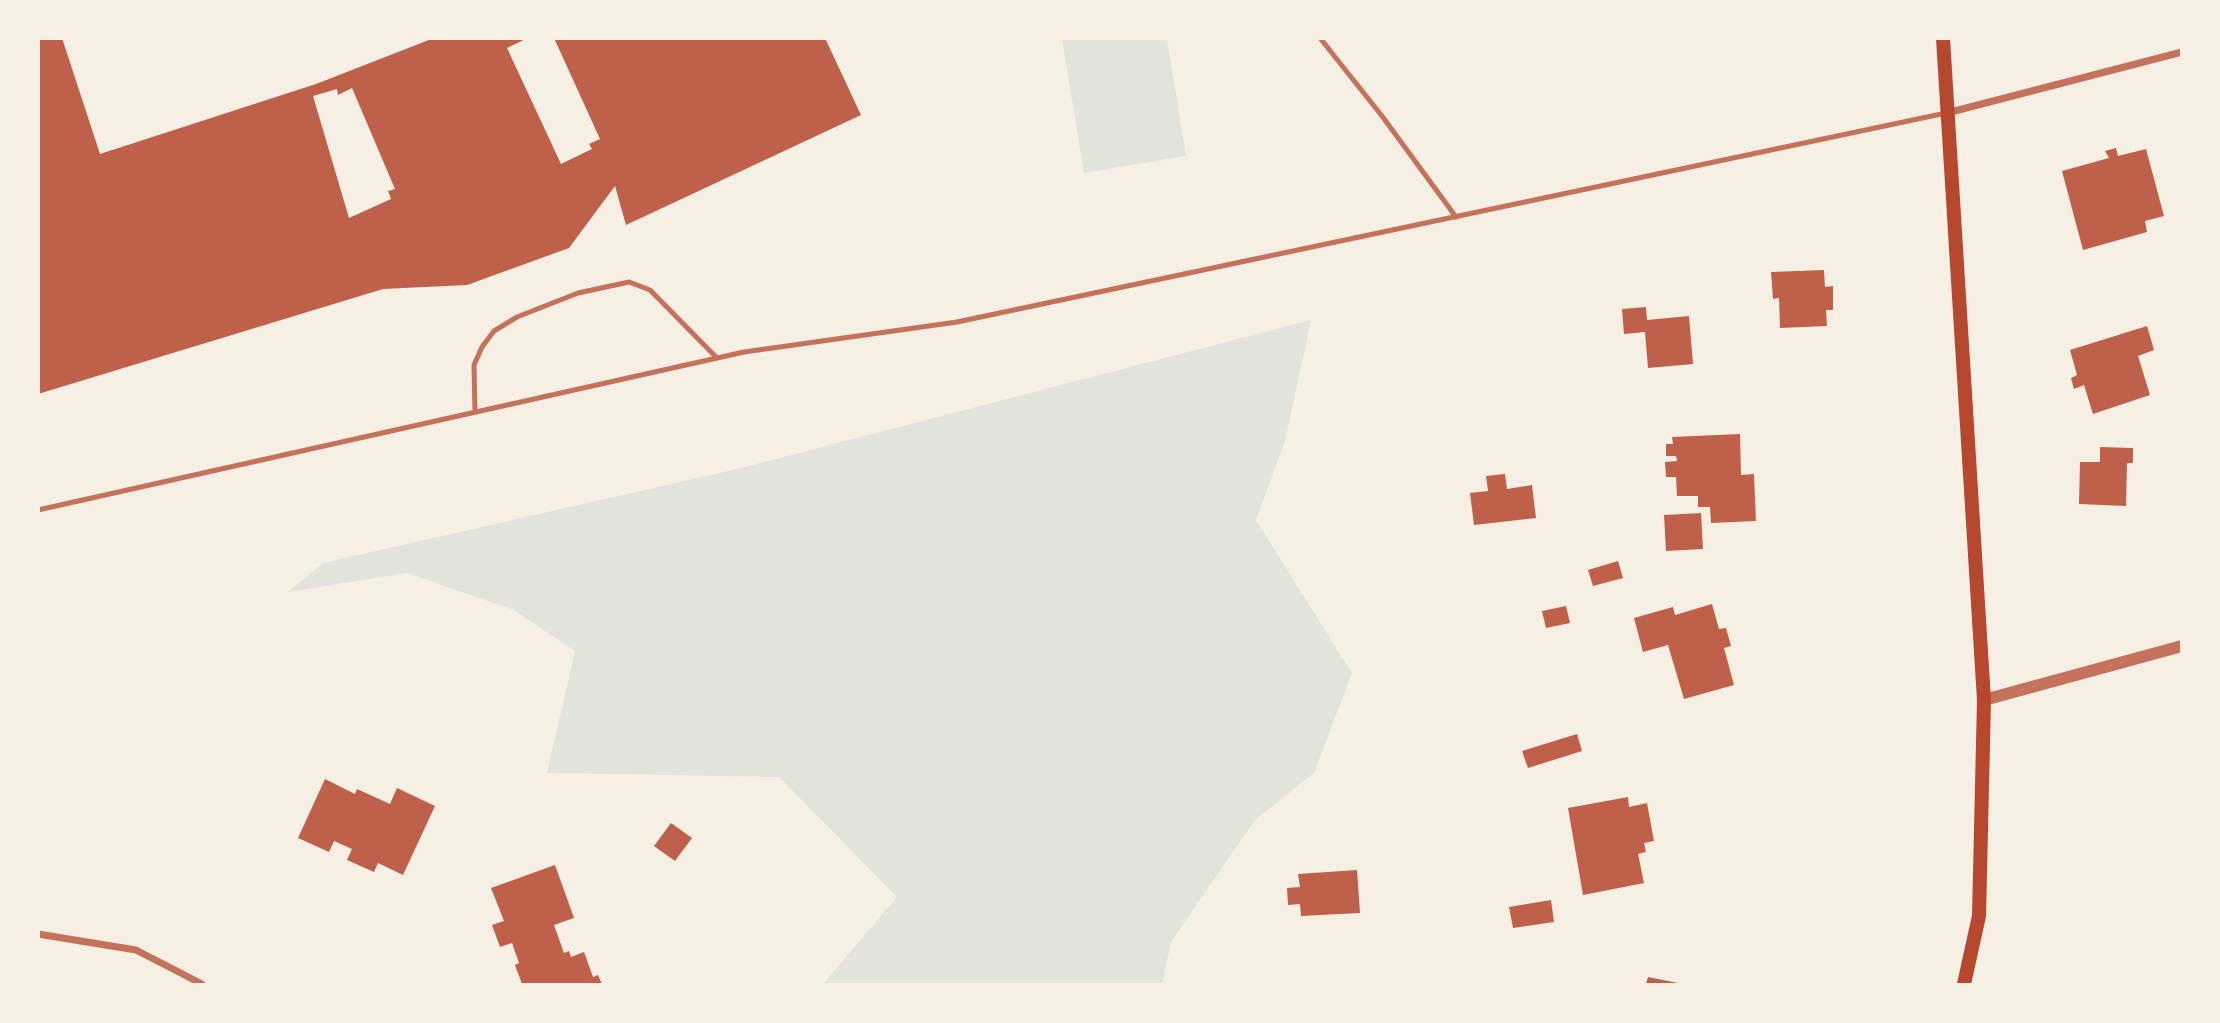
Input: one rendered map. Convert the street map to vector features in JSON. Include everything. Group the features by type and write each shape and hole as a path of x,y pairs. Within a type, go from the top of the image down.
{"main road":[{"path":"1943,38 1984,700 1979,916 1964,985"}],"street":[{"path":"1946,113 2182,52"},
{"path":"1984,700 2182,646"},
{"path":"38,934 136,950 202,985"}],"lane":[{"path":"1320,38 1382,116 1456,217"},
{"path":"38,510 744,352 957,323 1946,113"},
{"path":"475,412 474,365 482,347 494,331 517,317 578,293 629,282 650,289 718,358"}],"shaded area":[{"path":"1062,39 1167,39 1186,156 1084,173"},
{"path":"1311,320 1285,441 1256,520 1352,673 1314,773 1255,820 1171,942 1162,984 823,984 897,897 779,777 547,773 575,651 514,610 407,573 288,592 323,563 737,469"}],"building":[{"path":"38,38 62,38 100,154 316,84 434,38 528,38 507,48 561,164 592,149 589,144 600,139 554,38 825,38 861,115 626,225 615,186 569,248 467,285 383,289 38,394","holes":["352,88 395,189 388,191 391,199 349,218 313,96 337,89 338,95"]},
{"path":"2116,148 2118,156 2146,149 2164,216 2145,221 2147,232 2083,250 2062,171 2109,158 2105,151"},
{"path":"1824,270 1825,287 1833,286 1833,310 1826,310 1827,326 1780,328 1779,298 1773,299 1771,272"},
{"path":"1646,307 1647,320 1689,316 1693,364 1648,368 1645,332 1624,334 1622,309"},
{"path":"2147,326 2154,350 2138,356 2150,395 2093,414 2084,385 2074,389 2071,378 2077,375 2070,350"},
{"path":"1740,434 1741,475 1754,474 1756,521 1711,523 1710,507 1698,507 1698,496 1677,496 1676,477 1666,477 1665,462 1677,461 1676,456 1666,456 1666,444 1673,444 1672,437"},
{"path":"2100,447 2133,448 2133,463 2127,463 2126,506 2079,504 2080,462 2100,462"},
{"path":"1505,474 1507,489 1532,485 1536,518 1474,525 1470,493 1488,491 1486,476"},
{"path":"1701,513 1703,549 1666,551 1664,515"},
{"path":"1618,561 1623,578 1593,586 1588,570"},
{"path":"1712,604 1719,629 1726,628 1731,646 1724,648 1734,685 1684,699 1668,645 1643,652 1634,618 1673,607 1675,615"},
{"path":"1566,606 1570,623 1546,628 1542,611"},
{"path":"1577,734 1582,751 1528,768 1522,751"},
{"path":"325,779 355,794 357,789 390,804 397,788 435,806 403,875 378,863 374,872 347,860 352,849 334,841 329,852 298,838"},
{"path":"1628,797 1629,807 1647,803 1654,841 1644,843 1646,852 1638,854 1644,883 1583,895 1568,808"},
{"path":"671,823 692,838 675,861 654,846"},
{"path":"555,865 574,918 554,925 564,953 569,951 571,957 584,952 593,977 598,975 602,984 522,984 515,965 519,963 512,943 500,947 492,925 504,921 491,888"},
{"path":"1357,870 1360,913 1301,916 1300,904 1288,905 1287,888 1300,887 1298,874"},
{"path":"1551,900 1554,922 1513,928 1509,907"},
{"path":"1648,977 1678,983 1678,984 1646,984"}]}
